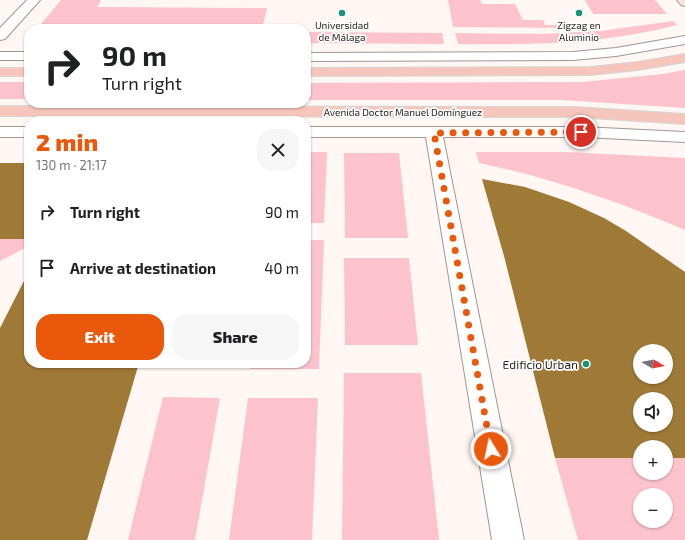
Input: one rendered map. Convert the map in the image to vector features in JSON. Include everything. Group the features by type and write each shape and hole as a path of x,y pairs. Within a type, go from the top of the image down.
{"main road":[{"path":"311,72 590,71 638,66 685,58"},
{"path":"0,72 24,72"},
{"name":"Avenida Doctor Manuel Domínguez","path":"0,111 574,112 685,119"}],"street":[{"path":"0,36 34,0"},
{"path":"311,57 573,56 616,52 685,40"},
{"path":"0,56 24,56"},
{"path":"0,132 24,132"},
{"name":"Avenida Doctor Manuel Domínguez","path":"311,132 581,132 685,137"},
{"path":"434,133 508,540"}],"shaded area":[{"path":"61,0 101,0 97,7 267,8 263,24 41,24"},
{"path":"448,0 480,0 482,4 515,4 523,20 543,20 545,25 582,25 584,28 453,27"},
{"path":"585,0 655,0 667,14 593,14"},
{"path":"673,21 677,25 623,36 568,42 458,44 455,33 540,34 601,31"},
{"path":"311,32 442,33 444,44 311,43"},
{"path":"685,70 685,108 562,100 311,100 311,83 583,82 663,74"},
{"path":"0,82 24,82 24,99 0,99"},
{"path":"311,152 327,152 324,223 311,223"},
{"path":"476,152 566,152 685,158 685,230 634,209 584,191 479,163"},
{"path":"344,153 399,153 408,238 345,238"},
{"path":"0,239 24,239 24,249 0,261"},
{"path":"311,240 324,240 319,369 250,369 311,368"},
{"path":"344,258 409,258 418,345 345,345"},
{"path":"344,373 421,373 439,540 342,540"},
{"path":"163,397 220,398 195,540 128,540"},
{"path":"248,398 318,398 312,540 229,540"},
{"path":"555,458 633,458 633,480 673,480 673,458 685,458 685,540 578,540"}],"building":[{"path":"0,163 24,163 24,239 0,239"},
{"name":"Edificio Urban","path":"482,179 525,187 569,202 604,218 626,231 685,272 685,458 673,458 673,440 633,440 633,458 555,458 504,256"},
{"path":"24,281 24,368 138,368 87,540 0,540 0,328"}],"place":[{"name":"Universidad de Málaga","path":"342,13"},
{"name":"Zigzag en Aluminio","path":"579,13"},
{"name":"Edificio Urban","path":"586,364"}],"route":[{"path":"491,449 434,133 581,132"}]}
